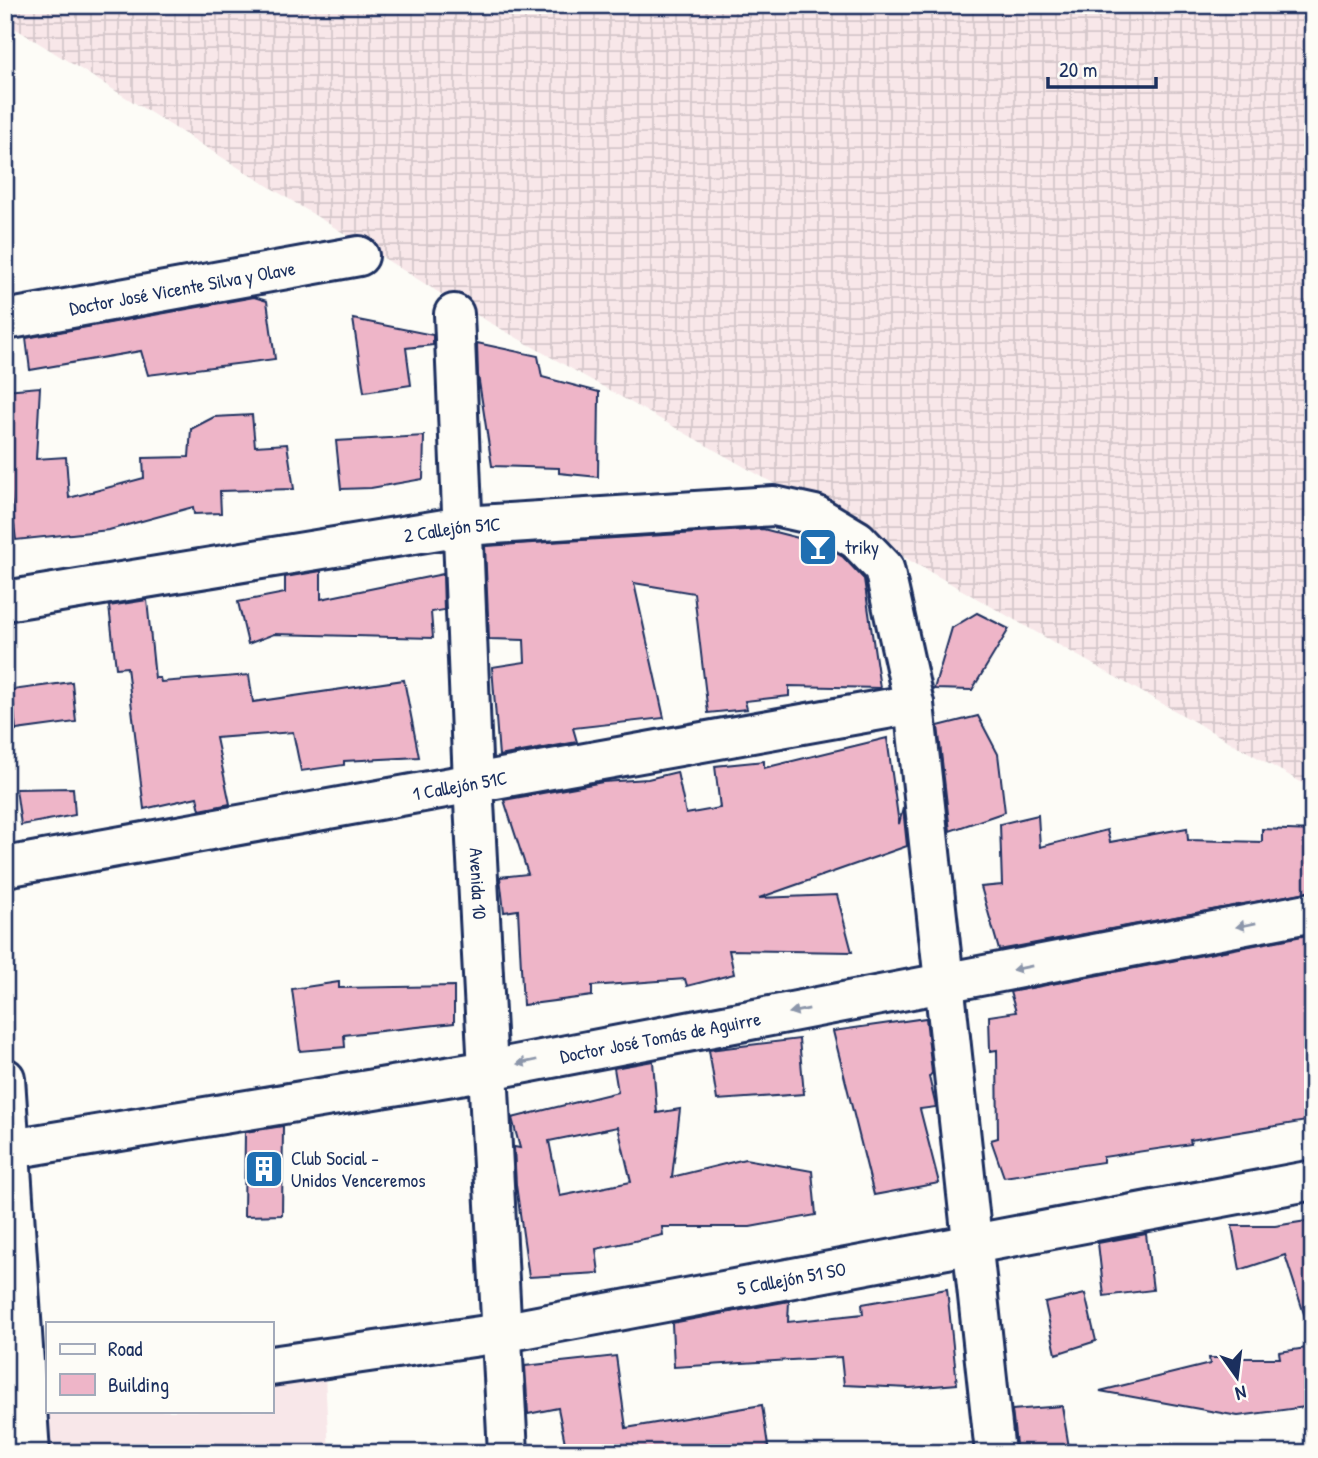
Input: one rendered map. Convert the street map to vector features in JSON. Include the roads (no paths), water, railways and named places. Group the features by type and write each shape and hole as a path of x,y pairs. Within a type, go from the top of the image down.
{"street":[{"name":"Doctor José Vicente Silva y Olave","path":"5,320 359,256"},
{"name":"Avenida 10","path":"454,314 473,783 508,1453"},
{"name":"2 Callejón 51C","path":"5,601 463,526 774,506 815,515 857,540 884,568 914,704"},
{"name":"1 Callejón 51C","path":"5,867 914,704"},
{"path":"914,704 995,1453"},
{"name":"Doctor José Tomás de Aguirre","path":"7,1149 489,1070 1313,912"},
{"path":"5,1079 7,1149 37,1401 30,1453"},
{"name":"5 Callejón 51 SO","path":"273,1366 501,1333 1313,1180"}],"place":[{"name":"triky","path":"818,547"},
{"name":"Club Social - Unidos Venceremos","path":"264,1169"}]}
